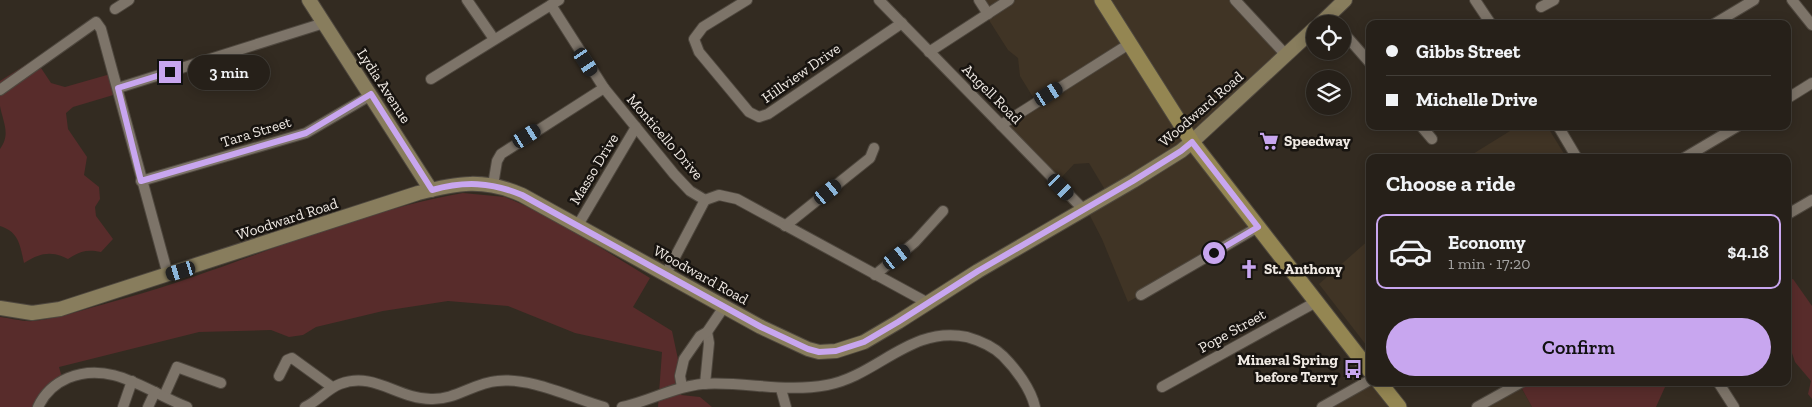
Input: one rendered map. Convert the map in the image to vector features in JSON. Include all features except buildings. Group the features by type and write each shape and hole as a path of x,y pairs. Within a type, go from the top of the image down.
{"main road":[{"path":"1102,0 1193,141 1316,302 1366,363"},
{"path":"1382,386 1399,407"}],"street":[{"path":"115,9 128,0"},
{"name":"Lydia Avenue","path":"309,0 432,190"},
{"path":"467,0 494,39"},
{"name":"Hillview Drive","path":"747,0 703,27 694,39 699,52 749,112 759,117 768,114 902,23"},
{"name":"Angell Road","path":"879,0 1084,210"},
{"path":"979,0 988,14"},
{"path":"929,52 1009,0"},
{"path":"1235,0 1286,55"},
{"path":"1333,15 1345,0"},
{"path":"1475,0 1488,20"},
{"path":"1541,8 1554,0"},
{"path":"1721,20 1754,0"},
{"path":"1792,0 1812,25"},
{"path":"431,79 555,3"},
{"name":"Monticello Drive","path":"555,3 604,88 674,174 690,190 705,200 719,195 737,199 928,303"},
{"path":"0,90 96,22 101,29 118,88 141,181 168,274"},
{"path":"118,88 324,23"},
{"name":"Woodward Road","path":"0,308 27,312 44,312 432,190 466,183 494,185 522,195 761,327 808,349 819,352 836,351 864,342 1177,154 1306,36"},
{"path":"1351,41 1366,58"},
{"path":"1001,124 1129,44"},
{"path":"1791,96 1812,84"},
{"path":"494,185 497,161 501,154 604,88"},
{"name":"Tara Street","path":"141,181 306,133 371,94"},
{"name":"Masso Drive","path":"578,225 636,127"},
{"path":"1425,130 1432,139"},
{"path":"1560,130 1575,154"},
{"path":"1691,154 1731,130"},
{"path":"786,226 870,158 874,148"},
{"path":"666,274 705,200"},
{"path":"1791,212 1812,200"},
{"path":"874,275 915,242 943,211"},
{"path":"1141,295 1258,227"},
{"name":"Pope Street","path":"1162,387 1316,302"},
{"path":"682,387 680,376 684,359 700,336 708,332 724,306"},
{"path":"705,384 709,343 708,332"},
{"path":"622,407 682,387 705,384 781,389 814,387 841,381 856,375 920,339 932,336 958,335 985,343 998,351 1026,385 1035,407"},
{"path":"279,376 287,360 292,358 332,386"},
{"path":"148,407 160,394 177,367 221,383"},
{"path":"38,407 50,389 76,375 91,372 105,373 132,381 187,407"},
{"path":"305,407 315,402 332,386 348,381 365,379 416,402 441,398 489,382 512,380 604,407"},
{"path":"123,407 132,381"},
{"path":"1322,407 1366,382"},
{"path":"1477,407 1515,386"},
{"path":"1721,386 1734,407"},
{"path":"781,389 786,407"}],"shaded area":[{"path":"981,0 1238,0 1287,55 1197,139 1258,222 1223,249 1128,302 1102,239 1086,208 1107,193 1089,163 1074,164 1060,179 1005,126 1036,102 1020,76 1018,58 1008,50 987,17"},
{"path":"35,59 51,83 65,87 114,73 120,93 73,107 66,113 68,129 87,157 84,175 99,187 100,199 95,207 96,216 113,239 101,252 84,251 68,259 56,254 46,254 24,263 18,240 11,232 0,226 0,149 6,133 0,106 0,81"},
{"path":"1512,130 1549,130 1564,154 1473,154"},
{"path":"463,193 505,197 549,216 650,278 633,307 672,331 679,364 681,395 700,397 712,407 658,407 662,352 575,333 508,306 448,301 383,311 316,327 303,335 289,337 271,330 199,332 59,367 63,381 41,407 0,407 0,317 34,321 68,314 168,285 377,213"},
{"path":"1366,243 1366,345 1319,284"},
{"path":"1791,279 1793,279 1812,306 1812,399 1808,394 1811,381 1795,362 1791,350"},
{"path":"1366,383 1366,386 1377,386 1404,407 1323,407"},
{"path":"1668,386 1665,387 1656,407 1532,407 1521,387"},
{"path":"1521,387 1532,407 1482,407"}],"place":[{"name":"Speedway","path":"1269,141"},
{"name":"St. Anthony","path":"1249,269"},
{"name":"Mineral Spring before Terry","path":"1353,369"}],"route":[{"path":"170,72 118,88 141,181 306,133 371,94 432,190 466,183 482,183 502,187 522,195 761,327 808,349 819,352 836,351 864,342 978,271 1133,181 1192,142 1258,227 1214,253"}]}
